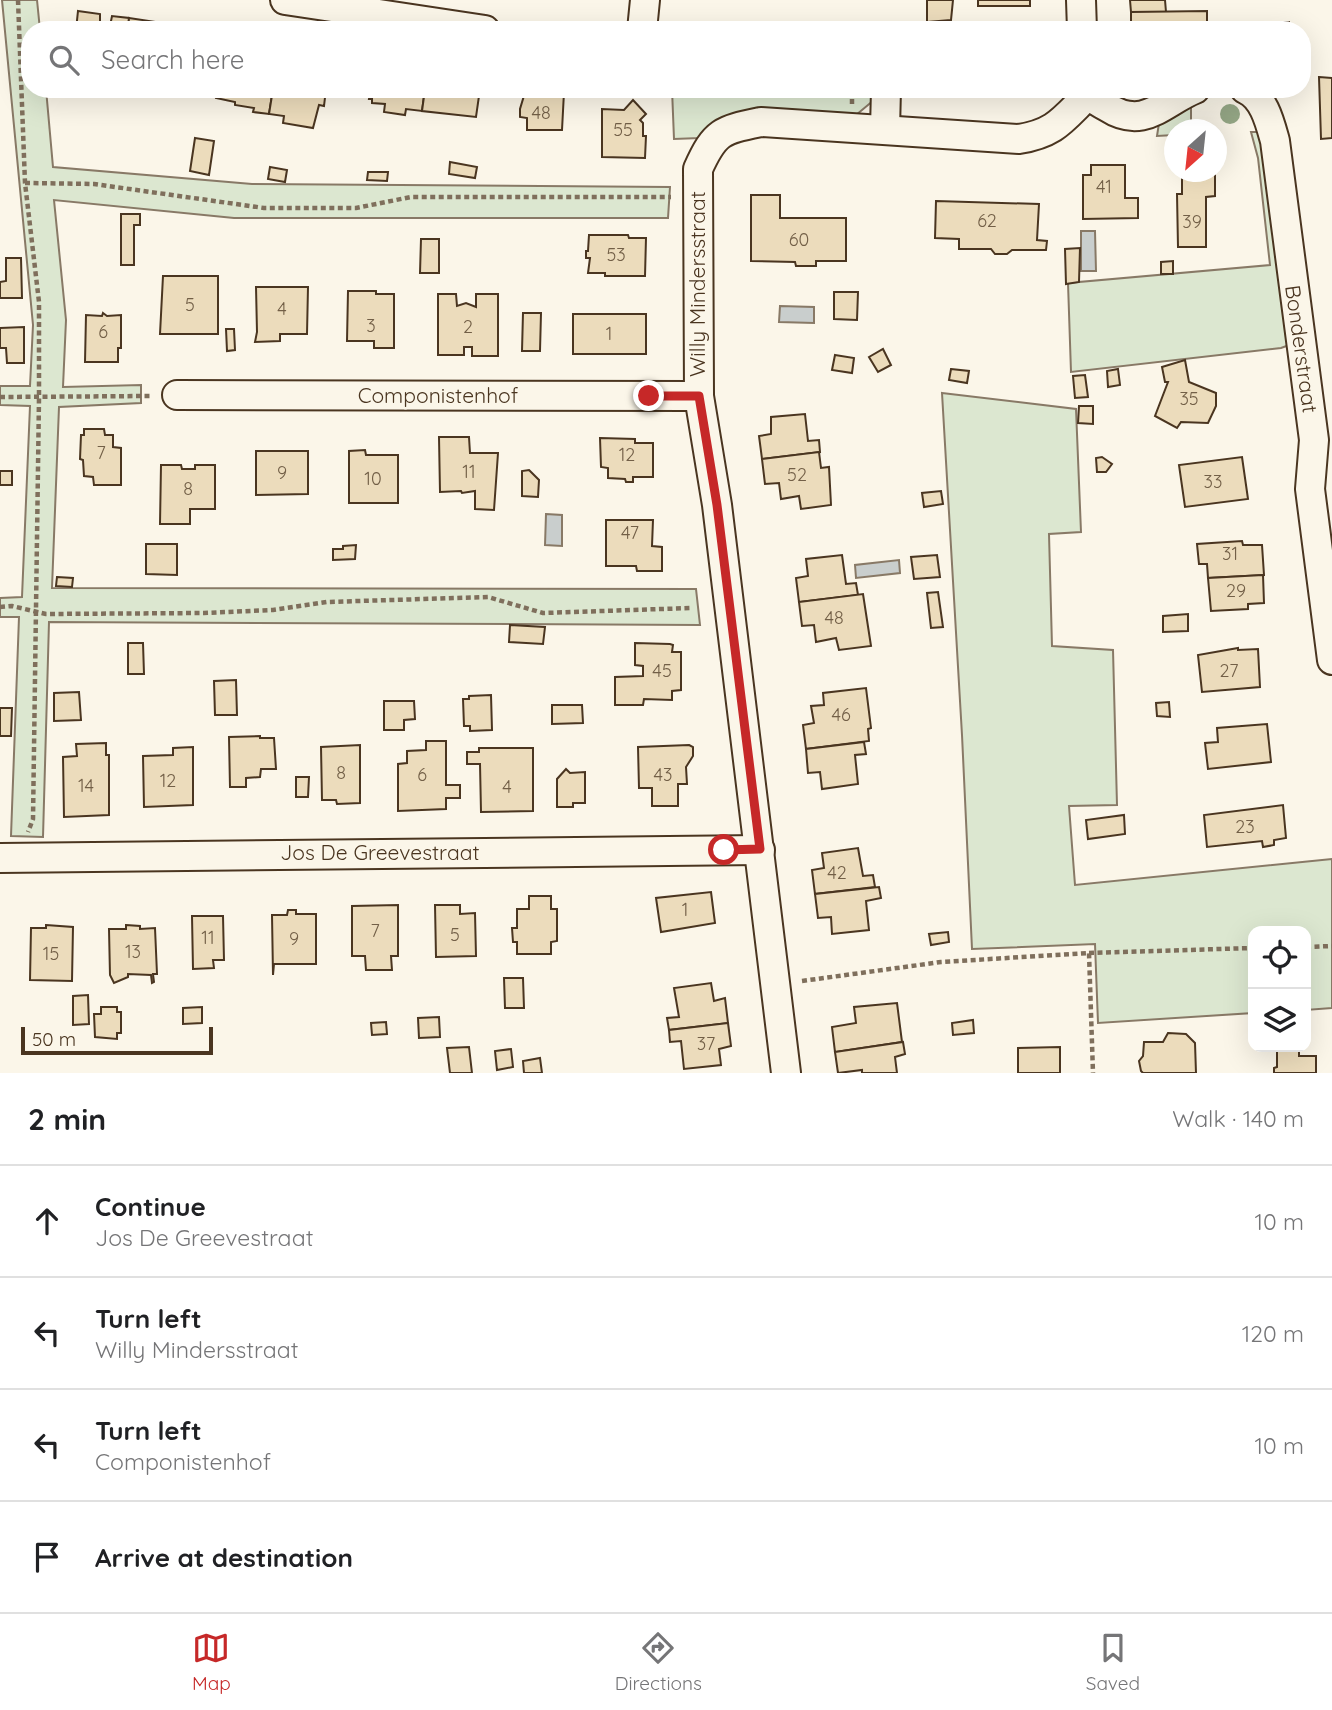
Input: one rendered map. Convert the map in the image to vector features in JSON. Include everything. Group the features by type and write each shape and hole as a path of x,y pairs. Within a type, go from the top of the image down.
{"street":[{"path":"285,0 425,21"},
{"path":"643,21 645,0"},
{"path":"1081,0 1082,21"},
{"path":"885,129 886,98"},
{"name":"Willy Mindersstraat","path":"786,1073 717,505 699,396 698,169 709,144 729,128 761,122 1020,139 1041,135 1058,125 1081,98"},
{"path":"1095,98 1113,111 1134,117 1155,113 1180,98"},
{"name":"Bonderstraat","path":"1256,98 1269,118 1275,141 1314,440 1310,489 1332,660"},
{"name":"Componistenhof","path":"164,395 699,396"},
{"name":"Jos De Greevestraat","path":"0,858 760,849"}],"path":[{"path":"18,0 21,78"},
{"path":"22,98 25,183 39,302 33,819 26,836"},
{"path":"25,183 94,184 264,208 356,208 411,197 671,197"},
{"path":"0,397 164,395"},
{"path":"0,607 12,606 46,614 204,613 274,610 327,602 488,597 544,613 691,608"},
{"path":"1311,947 1332,946"},
{"path":"802,981 941,962 1089,953 1248,948"},
{"path":"1089,953 1093,1073"}],"green space":[{"path":"2,0 37,0 39,21 21,21 21,98 47,98 53,167 252,184 670,187 668,218 234,218 54,200 66,320 63,387 141,385 141,403 59,407 52,588 696,589 700,625 49,622 43,837 11,836 19,617 0,617 0,598 22,597 30,406 0,405 0,386 30,386 33,325"},
{"path":"672,98 874,98 856,115 739,112 717,121 700,138 674,139"},
{"path":"1191,103 1191,119 1165,119"},
{"path":"1164,120 1164,136 1157,136 1159,123"},
{"path":"1251,132 1264,132 1292,344 1281,348 1071,372 1068,283 1270,265 1258,158"},
{"path":"942,393 1076,409 1081,532 1049,534 1052,646 1113,650 1117,805 1069,806 1075,885 1332,859 1332,1008 1311,1010 1311,926 1248,926 1248,1013 1098,1023 1095,944 972,949"}],"shaded area":[{"path":"1081,231 1095,231 1096,271 1081,271"},
{"path":"780,306 814,307 814,323 779,322"},
{"path":"546,514 562,515 562,546 545,545"},
{"path":"899,560 900,573 856,578 855,565"}],"building":[{"path":"927,0 953,0 951,20 927,21"},
{"path":"978,0 1030,0 1030,6 978,6"},
{"path":"1130,0 1165,0 1166,12 1131,12"},
{"path":"78,11 100,14 100,21 77,21"},
{"path":"1207,11 1207,21 1131,21 1131,12"},
{"path":"112,16 129,18 129,21 111,21"},
{"path":"129,18 149,21 129,21"},
{"path":"1319,77 1332,78 1332,138 1321,139"},
{"path":"216,98 272,98 269,114 253,112 254,108 235,105 235,102"},
{"path":"272,98 325,98 324,106 319,105 313,128 283,123 284,116 269,114"},
{"path":"424,98 422,111 406,109 405,115 384,112 385,104 372,103 372,99 369,99"},
{"path":"424,98 479,98 476,117 422,111"},
{"path":"523,98 564,98 562,130 527,130 527,118 520,117"},
{"path":"633,100 646,114 640,120 643,123 643,136 646,136 645,158 602,157 602,109 624,110"},
{"path":"195,138 214,141 209,175 190,171"},
{"path":"450,162 477,167 475,178 449,174"},
{"path":"1091,165 1125,165 1125,198 1138,198 1138,218 1083,219 1083,175 1091,175"},
{"path":"270,167 287,170 285,182 268,179"},
{"path":"368,172 388,172 387,181 367,180"},
{"path":"1182,182 1215,182 1215,196 1206,197 1206,247 1178,247 1177,194 1182,194"},
{"path":"751,195 780,195 780,218 846,218 846,261 816,261 816,266 796,266 795,262 751,261"},
{"path":"936,201 1039,204 1037,240 1047,241 1046,250 1012,250 1007,254 995,254 991,249 959,249 959,239 935,238"},
{"path":"121,214 140,214 140,225 134,225 134,265 121,265"},
{"path":"589,235 646,238 645,276 605,276 605,273 588,273 590,258 586,258 586,251"},
{"path":"421,239 439,239 439,273 420,273"},
{"path":"1080,248 1079,282 1066,284 1065,249"},
{"path":"6,258 21,258 22,298 0,298 0,282 6,281"},
{"path":"1173,261 1173,274 1161,274 1161,262"},
{"path":"163,276 218,276 218,334 160,334"},
{"path":"256,287 308,287 307,334 280,334 280,341 255,342"},
{"path":"348,291 394,294 394,348 374,348 374,341 347,341"},
{"path":"834,292 858,292 857,320 834,319"},
{"path":"438,294 456,294 457,306 466,303 476,307 476,294 498,294 498,356 472,356 472,347 464,347 464,355 438,355"},
{"path":"103,313 107,316 121,315 121,348 118,348 118,362 85,362 86,315 102,316"},
{"path":"523,313 541,313 540,351 522,351"},
{"path":"573,314 646,314 646,354 573,354"},
{"path":"24,327 24,363 7,363 6,348 0,348 0,328"},
{"path":"226,329 234,329 235,350 227,351"},
{"path":"883,349 891,365 878,372 869,357"},
{"path":"835,355 854,358 852,373 832,370"},
{"path":"1185,360 1189,382 1216,393 1216,406 1208,423 1181,422 1177,428 1155,416 1168,382 1165,382 1162,367"},
{"path":"951,369 969,371 967,383 949,380"},
{"path":"1118,369 1120,385 1108,387 1107,371"},
{"path":"1085,375 1088,397 1075,398 1073,376"},
{"path":"1079,406 1093,406 1093,424 1078,423"},
{"path":"805,414 808,441 819,440 820,452 762,459 759,436 771,434 771,417"},
{"path":"84,429 104,429 105,435 113,435 113,447 121,448 121,485 94,485 93,477 84,476 83,460 80,459 81,435 84,435"},
{"path":"439,437 469,437 470,453 498,453 494,510 475,509 475,491 440,492"},
{"path":"600,438 635,439 635,443 653,443 653,477 633,477 633,482 608,478 608,468 601,467"},
{"path":"365,450 366,455 398,455 398,503 349,503 349,451"},
{"path":"256,451 308,451 308,494 256,495"},
{"path":"819,452 821,468 829,467 831,505 801,509 799,496 781,499 779,483 765,484 762,459"},
{"path":"1102,457 1112,464 1106,472 1097,472 1096,458"},
{"path":"1242,457 1248,499 1185,507 1179,465"},
{"path":"161,465 181,465 182,469 195,469 195,465 215,465 215,509 190,509 190,524 160,524"},
{"path":"529,470 539,480 538,497 522,496 522,471"},
{"path":"0,471 12,471 12,485 0,485"},
{"path":"941,491 943,504 924,507 922,493"},
{"path":"606,520 653,520 652,546 662,547 662,571 637,571 636,566 606,566"},
{"path":"1242,541 1243,545 1262,545 1264,575 1208,578 1207,564 1199,564 1197,544"},
{"path":"146,544 177,544 177,575 146,574"},
{"path":"356,545 355,559 333,560 333,549"},
{"path":"842,555 846,584 856,583 858,595 799,602 796,578 808,576 806,559"},
{"path":"937,555 940,577 914,579 911,557"},
{"path":"1263,575 1264,603 1248,604 1248,609 1211,611 1208,578"},
{"path":"57,577 73,578 72,587 56,586"},
{"path":"938,592 943,627 931,628 927,593"},
{"path":"863,594 871,646 839,650 836,638 816,642 814,625 802,626 799,602"},
{"path":"1188,614 1188,631 1163,632 1163,616"},
{"path":"510,625 545,627 543,644 509,642"},
{"path":"128,643 143,643 144,674 128,674"},
{"path":"635,643 670,644 673,645 672,652 681,652 681,690 672,691 672,700 644,699 643,705 615,705 615,677 643,676 643,666 635,665"},
{"path":"1238,648 1258,649 1260,687 1202,692 1198,655"},
{"path":"236,680 237,715 215,715 214,681"},
{"path":"866,688 871,728 868,729 869,741 806,749 803,725 814,723 811,706 824,705 823,693"},
{"path":"79,692 81,720 54,721 54,693"},
{"path":"491,695 492,730 470,731 470,726 464,726 463,699 469,699 469,696"},
{"path":"384,701 414,701 415,719 404,720 404,730 384,730"},
{"path":"1169,702 1170,717 1157,716 1156,703"},
{"path":"552,705 582,705 583,723 552,724"},
{"path":"0,708 12,708 11,736 0,736"},
{"path":"1267,724 1271,762 1208,769 1205,743 1218,742 1217,728"},
{"path":"229,737 274,738 276,769 261,769 260,777 246,778 246,787 230,787"},
{"path":"426,741 446,741 446,785 460,785 460,798 446,798 446,809 398,811 398,764 407,763 407,751 426,750"},
{"path":"864,742 866,754 855,755 858,784 822,789 820,772 808,773 806,749"},
{"path":"106,743 106,755 109,755 109,815 64,817 63,757 77,756 76,744"},
{"path":"360,745 360,803 337,804 336,800 322,800 321,747"},
{"path":"193,747 193,805 144,807 143,756 173,755 173,748"},
{"path":"638,747 693,747 693,756 686,767 687,784 678,784 678,806 652,806 652,788 639,788"},
{"path":"479,748 533,748 533,811 481,812 480,764 467,764 467,752 479,752"},
{"path":"566,769 570,773 585,772 585,803 573,803 573,807 557,807 557,779"},
{"path":"296,777 309,777 308,797 296,797"},
{"path":"1283,805 1286,838 1274,840 1274,845 1263,847 1262,841 1207,847 1204,815"},
{"path":"1124,815 1125,834 1088,839 1086,820"},
{"path":"858,848 863,876 873,875 875,887 815,894 812,870 824,868 822,853"},
{"path":"879,887 881,898 866,901 869,930 832,934 831,917 818,918 815,894"},
{"path":"711,892 715,923 661,932 656,898"},
{"path":"529,896 551,896 551,909 557,909 557,941 551,942 551,954 517,954 517,942 513,942 512,928 517,928 517,909 529,909"},
{"path":"398,905 398,956 391,956 392,970 366,970 365,956 352,956 352,906"},
{"path":"435,905 460,905 460,914 475,913 476,956 436,957"},
{"path":"288,910 296,910 296,914 316,914 316,964 274,964 273,975 272,915 287,915"},
{"path":"192,916 223,916 224,960 213,960 214,968 193,969"},
{"path":"46,925 73,927 72,981 30,980 31,928 46,928"},
{"path":"126,925 140,926 140,929 155,928 157,974 153,974 152,983 151,975 128,974 128,977 114,983 110,975 109,929 126,929"},
{"path":"948,932 949,942 931,945 929,934"},
{"path":"504,978 523,978 524,1008 505,1008"},
{"path":"711,983 714,1001 725,998 728,1023 669,1030 667,1018 679,1017 674,988"},
{"path":"88,995 89,1024 73,1025 73,996"},
{"path":"897,1003 902,1042 835,1052 832,1027 856,1023 854,1007"},
{"path":"101,1007 117,1007 117,1012 121,1012 121,1033 117,1033 117,1039 95,1037 94,1014 101,1014"},
{"path":"202,1007 202,1023 183,1024 183,1008"},
{"path":"439,1017 440,1037 419,1038 418,1018"},
{"path":"973,1020 974,1033 953,1035 952,1023"},
{"path":"386,1022 387,1034 372,1035 371,1023"},
{"path":"728,1023 731,1046 719,1049 721,1065 684,1069 681,1041 670,1042 669,1030"},
{"path":"1168,1033 1186,1034 1195,1043 1196,1073 1141,1071 1139,1061 1143,1056 1144,1042 1163,1042"},
{"path":"903,1042 905,1054 895,1057 897,1073 862,1073 862,1070 838,1073 835,1052"},
{"path":"469,1047 472,1073 450,1073 447,1048"},
{"path":"1060,1047 1060,1073 1018,1073 1018,1048"},
{"path":"511,1049 513,1067 497,1070 495,1051"},
{"path":"1277,1052 1299,1052 1299,1056 1316,1056 1316,1073 1274,1073 1274,1068 1277,1067"},
{"path":"540,1058 542,1073 524,1073 523,1061"}],"route":[{"path":"649,396 699,396 717,505 760,849 724,850"}]}
